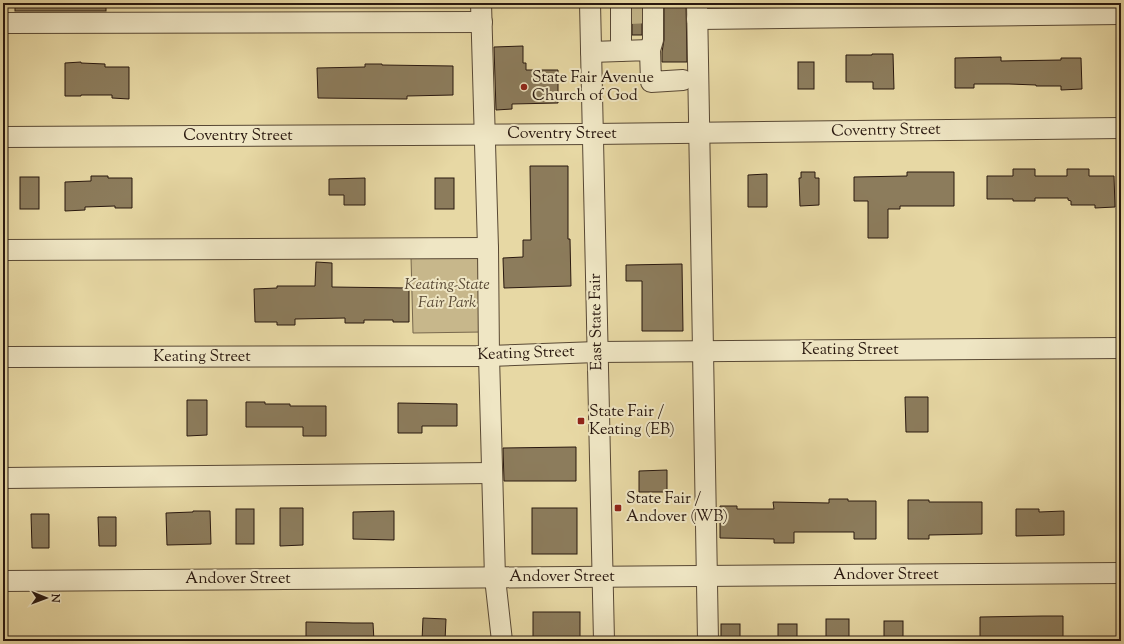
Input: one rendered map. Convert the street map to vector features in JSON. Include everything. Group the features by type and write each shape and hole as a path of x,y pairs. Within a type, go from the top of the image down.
{"street":[{"name":"East State Fair","path":"590,3 604,641"},
{"path":"652,10 653,40 650,50 651,82 683,80"},
{"path":"621,51 624,11"},
{"path":"708,641 697,11 1121,14"},
{"path":"3,23 482,12 495,578 502,641"},
{"path":"591,52 650,50"},
{"name":"Coventry Street","path":"3,137 485,135 1121,128"},
{"path":"3,250 488,248"},
{"name":"Keating Street","path":"3,357 489,356 597,352 1121,348"},
{"path":"3,478 492,473"},
{"name":"Andover Street","path":"3,581 1121,573"}],"green space":[{"name":"Keating-State Fair Park","path":"480,255 482,332 413,333 411,257"}],"building":[{"path":"15,3 106,3 106,11 15,11"},
{"path":"632,3 642,3 642,35 632,35"},
{"path":"664,3 686,3 687,62 662,62 664,40"},
{"name":"State Fair Avenue Church of God","path":"523,46 523,63 526,63 526,70 558,70 558,103 512,104 512,109 496,110 494,47"},
{"path":"893,54 894,89 873,89 873,82 846,82 846,55"},
{"path":"1001,57 1001,61 1061,60 1061,58 1081,58 1082,89 1061,90 1061,86 1009,84 974,84 974,88 955,88 955,58"},
{"path":"81,62 105,64 105,67 129,67 129,99 112,98 112,95 65,96 65,63"},
{"path":"798,62 814,62 814,89 798,89"},
{"path":"365,64 453,66 453,95 407,96 407,99 318,98 317,68 365,67"},
{"path":"530,166 568,166 568,239 570,239 571,286 504,288 503,258 523,257 523,240 531,240"},
{"path":"1013,169 1035,169 1035,176 1067,176 1067,169 1089,169 1089,176 1114,176 1115,207 1095,208 1095,205 1071,205 1071,201 1068,200 1068,198 1035,198 1035,201 987,199 987,176 1013,176"},
{"path":"801,172 815,172 815,178 819,178 819,205 800,206 799,178 801,178"},
{"path":"907,172 954,172 954,206 900,206 900,209 888,209 888,238 868,238 868,201 854,201 854,177 907,176"},
{"path":"767,174 767,207 748,207 748,175"},
{"path":"91,176 132,178 132,208 115,208 115,206 85,207 85,210 65,211 65,182 91,181"},
{"path":"20,177 39,177 39,209 20,209"},
{"path":"365,178 365,205 344,205 344,195 329,195 329,179"},
{"path":"435,178 454,178 454,209 435,209"},
{"path":"316,262 332,263 332,287 409,288 409,322 393,322 393,320 364,320 364,323 345,323 345,318 295,319 295,325 277,325 277,322 255,322 254,289 277,288 277,286 315,286"},
{"path":"682,264 683,331 642,331 642,281 626,281 626,265"},
{"path":"905,397 928,397 928,432 906,432"},
{"path":"187,400 207,400 207,435 187,436"},
{"path":"246,402 290,404 290,406 326,406 326,436 303,436 303,427 246,427"},
{"path":"398,403 457,404 457,426 422,426 422,433 398,433"},
{"path":"576,447 576,481 504,481 503,448"},
{"path":"667,470 667,492 639,492 639,471"},
{"path":"829,499 876,501 876,539 854,539 854,532 794,532 794,543 774,543 774,539 720,538 720,506 737,506 737,509 774,509 773,502 829,503"},
{"path":"908,500 929,500 929,502 982,502 982,534 929,535 929,539 908,539"},
{"path":"280,508 303,508 303,545 280,546"},
{"path":"532,508 577,508 577,554 532,554"},
{"path":"236,509 254,509 254,544 236,544"},
{"path":"1016,509 1039,509 1039,512 1064,511 1064,535 1016,536"},
{"path":"210,511 211,544 167,545 166,513"},
{"path":"394,511 394,540 353,539 353,512"},
{"path":"31,514 49,514 49,548 32,548"},
{"path":"98,517 116,517 116,546 99,546"},
{"path":"533,612 580,612 580,641 533,641"},
{"path":"1063,616 1063,641 980,641 980,617"},
{"path":"423,618 446,619 445,641 422,641"},
{"path":"826,619 849,619 849,641 826,641"},
{"path":"884,621 903,621 903,641 884,641"},
{"path":"306,622 373,623 374,641 306,641"},
{"path":"721,624 740,624 740,641 721,641"},
{"path":"778,624 797,624 797,641 778,641"}],"tunnel":[{"path":"630,14 651,13"}],"place":[{"name":"State Fair Avenue Church of God","path":"524,87"},
{"name":"State Fair / Keating (EB)","path":"581,421"},
{"name":"State Fair / Andover (WB)","path":"618,508"}]}
